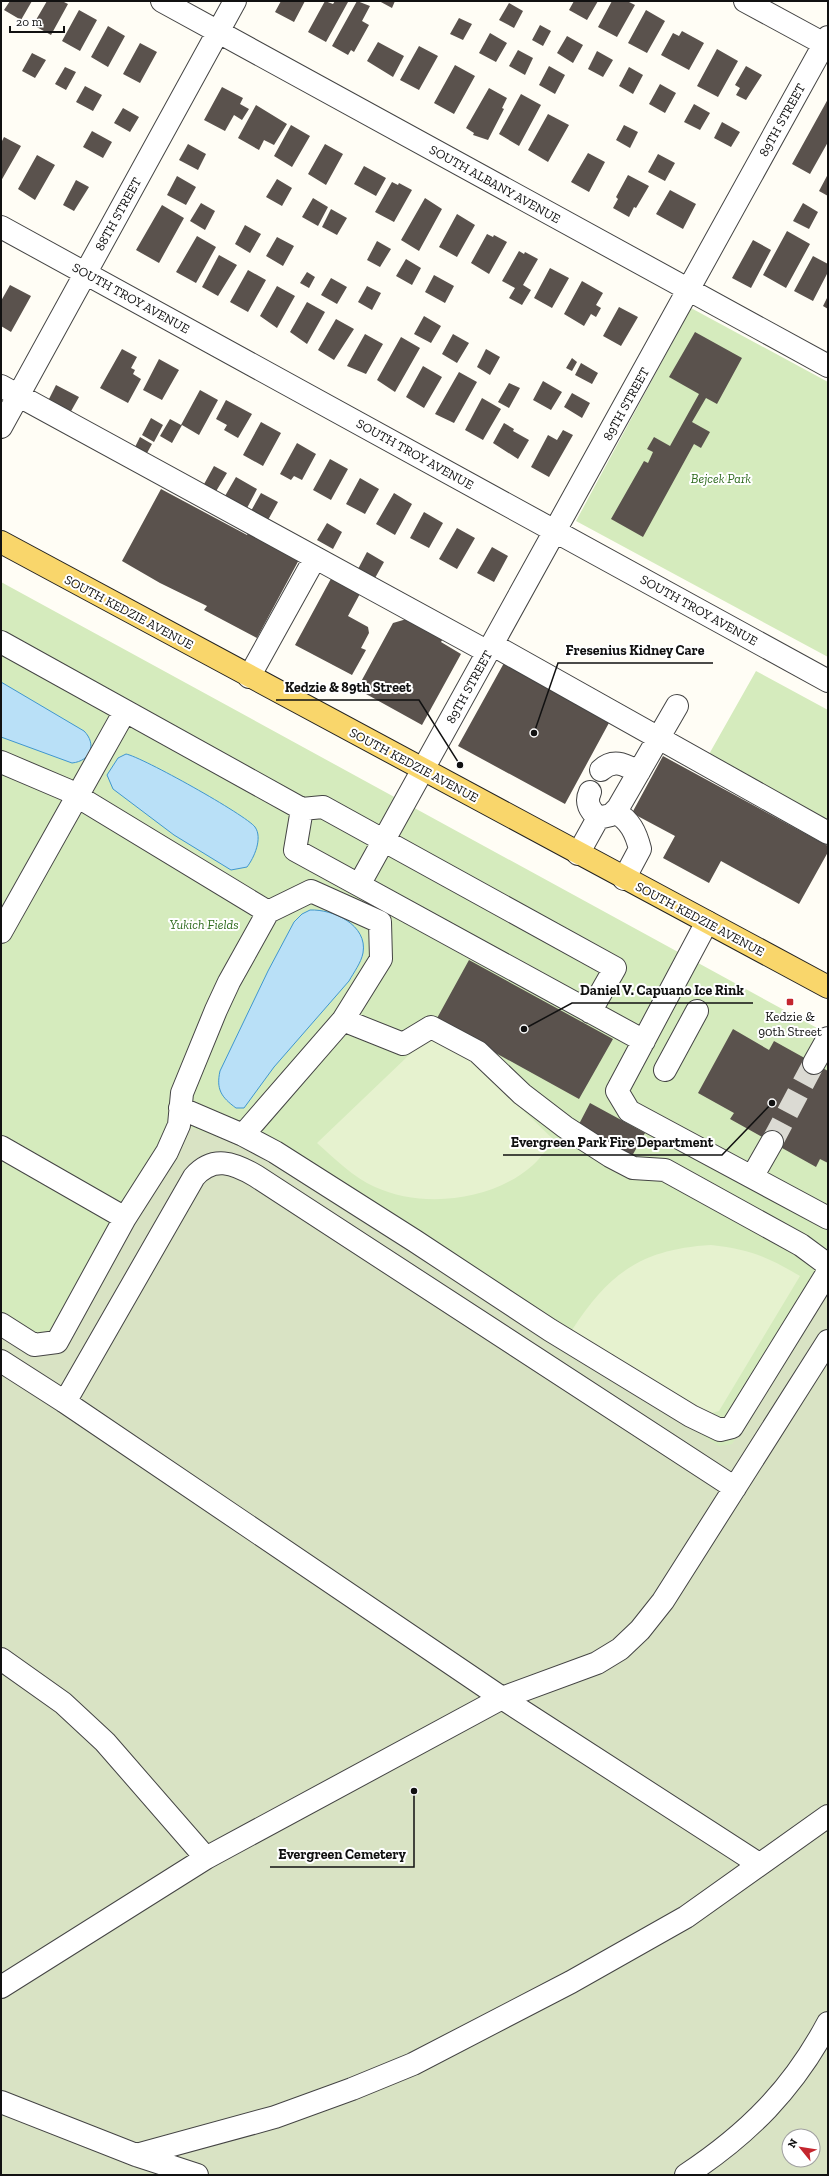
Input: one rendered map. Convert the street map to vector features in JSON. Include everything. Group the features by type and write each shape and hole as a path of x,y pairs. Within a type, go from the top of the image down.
{"main road":[{"name":"SOUTH KEDZIE AVENUE","path":"1,542 249,677 828,987"}],"street":[{"name":"SOUTH ALBANY AVENUE","path":"162,1 828,366"},
{"name":"88TH STREET","path":"1,427 10,391 85,274 235,1"},
{"path":"745,1 827,43"},
{"name":"89TH STREET","path":"360,885 688,290 827,43"},
{"name":"SOUTH TROY AVENUE","path":"1,227 828,682"},
{"path":"10,391 315,558 658,738 828,832"},
{"path":"249,677 315,558"},
{"path":"1,642 302,809 323,807 615,968 590,1012"},
{"path":"578,854 639,772 678,706"},
{"path":"1,932 125,711"},
{"path":"1,762 34,775 76,796 268,912"},
{"path":"601,770 610,763 616,762 639,772"},
{"path":"590,792 587,799 588,804 606,815 624,817 636,834 640,849 624,878"},
{"path":"302,809 295,850 590,1012 648,1033 680,1042"},
{"path":"1,1324 34,1345 57,1342 125,1218 167,1152 179,1125 182,1093 229,982 268,912 311,891 380,922 381,959 343,1020 243,1135"},
{"path":"707,922 617,1090 628,1111 828,1218"},
{"path":"665,1070 697,1011"},
{"path":"180,1108 243,1135 275,1152 557,1334 691,1416 720,1430 732,1428 826,1275 828,1266 801,1245 665,1170 633,1168 610,1156 565,1127 522,1094 478,1052 430,1027 403,1044 343,1020"},
{"path":"814,1063 828,1038"},
{"path":"752,1177 772,1142"},
{"path":"1,1147 125,1218"},
{"path":"65,1402 194,1178 201,1170 210,1164 231,1164 243,1168 256,1176 735,1488"},
{"path":"1,1987 206,1858 502,1698 597,1662 620,1649 640,1630 663,1601 828,1341"},
{"path":"1,1361 65,1402 502,1698 759,1864"},
{"path":"1,1659 63,1704 105,1742 206,1858"},
{"path":"136,2155 275,2117 352,2089 413,2064 571,1982 686,1917 827,1817"},
{"path":"686,2175 728,2146 761,2117 790,2086 813,2052 828,2023"},
{"path":"1,2102 136,2155 197,2175"}],"green space":[{"name":"Bejcek Park","path":"691,308 828,382 828,657 576,521"},
{"name":"Yukich Fields","path":"1,582 828,1034 828,1291 732,1445 719,1447 241,1145 60,1349 1,1328"},
{"path":"756,671 828,710 828,821 708,756"},
{"path":"430,1035 448,1038 554,1140 533,1165 517,1177 498,1187 478,1194 457,1198 414,1198 394,1194 367,1183 344,1167 317,1143"},
{"path":"186,1126 241,1145 719,1446 732,1444 828,1291 828,2175 1,2175 1,1315 59,1349"},
{"path":"711,1245 736,1249 758,1255 800,1276 719,1411 704,1415 572,1330 600,1293 614,1279 630,1268 646,1259 665,1252 687,1247"}],"water":[{"path":"1,682 84,731 88,736 91,746 88,755 79,762 72,763 1,737"},
{"path":"126,754 152,765 193,787 233,811 255,827 258,837 257,848 247,867 231,870 174,835 113,789 107,775 118,758"},
{"path":"310,910 329,912 347,921 354,927 360,934 363,943 362,957 349,981 274,1067 244,1108 236,1108 223,1096 219,1088 220,1071 268,971 294,922 302,914"}],"building":[{"path":"10,1 32,1 21,20 4,10"},
{"path":"47,1 62,1 68,4 51,35 33,25"},
{"path":"281,1 305,1 294,22 275,12"},
{"path":"325,1 333,4 335,1 348,2 326,42 308,32"},
{"path":"357,1 370,6 362,21 369,25 354,52 351,50 348,55 332,46"},
{"path":"379,1 395,1 392,8"},
{"path":"574,1 598,1 587,20 569,10"},
{"path":"612,1 627,1 635,5 617,37 598,27"},
{"path":"509,3 523,11 514,28 499,20"},
{"path":"79,10 97,20 80,51 62,41"},
{"path":"646,10 665,21 647,53 628,43"},
{"path":"459,18 472,24 463,40 450,34"},
{"path":"540,25 551,31 543,46 532,40"},
{"path":"108,26 125,36 108,67 91,57"},
{"path":"682,31 704,43 689,70 661,55 673,33 679,36"},
{"path":"490,33 507,43 496,62 479,53"},
{"path":"567,36 583,45 573,63 557,53"},
{"path":"378,42 404,56 393,77 367,61"},
{"path":"140,43 157,52 140,83 123,74"},
{"path":"419,46 438,56 419,90 400,80"},
{"path":"717,49 738,61 718,97 697,86"},
{"path":"518,50 533,58 525,75 509,66"},
{"path":"597,51 613,60 603,77 588,69"},
{"path":"32,53 46,60 35,78 22,71"},
{"path":"455,65 475,76 454,114 434,103"},
{"path":"549,66 565,75 555,94 539,85"},
{"path":"746,66 762,75 746,100 736,95 740,88 735,85"},
{"path":"65,67 76,72 66,90 55,84"},
{"path":"629,67 643,75 633,94 619,86"},
{"path":"660,84 676,93 665,113 649,104"},
{"path":"85,86 102,95 93,111 76,102"},
{"path":"222,87 243,98 240,104 249,109 242,120 234,115 225,131 204,120"},
{"path":"489,88 507,98 502,108 504,109 488,140 473,135 474,133 466,128"},
{"path":"521,94 541,105 519,146 499,134"},
{"path":"828,99 828,142 810,174 792,164"},
{"path":"694,104 710,113 700,130 684,122"},
{"path":"256,105 287,124 274,145 264,140 259,150 238,138"},
{"path":"123,108 139,117 130,132 114,123"},
{"path":"548,114 569,125 548,162 528,150"},
{"path":"722,122 740,132 731,147 714,138"},
{"path":"291,125 310,136 292,167 274,156"},
{"path":"624,125 638,132 630,148 616,140"},
{"path":"92,131 112,142 103,158 83,147"},
{"path":"4,137 21,146 1,181 1,143"},
{"path":"188,144 206,154 198,170 179,160"},
{"path":"325,144 343,154 326,185 308,174"},
{"path":"588,153 605,162 589,192 571,182"},
{"path":"658,154 675,163 665,181 648,172"},
{"path":"37,155 55,165 35,200 18,189"},
{"path":"364,166 386,178 376,196 354,184"},
{"path":"828,174 828,196 819,191"},
{"path":"628,175 649,186 636,208 634,207 629,217 613,208 618,199 616,197"},
{"path":"177,176 196,187 186,205 167,195"},
{"path":"277,179 292,188 282,206 266,197"},
{"path":"76,180 89,187 74,211 63,205"},
{"path":"392,182 398,185 399,183 412,190 394,222 375,212"},
{"path":"670,190 696,204 683,229 656,214"},
{"path":"313,198 328,207 318,226 302,217"},
{"path":"425,198 442,209 419,251 401,240"},
{"path":"201,203 215,211 205,230 190,221"},
{"path":"803,203 818,212 809,229 793,221"},
{"path":"162,205 184,218 159,263 136,250"},
{"path":"331,209 347,218 337,235 322,227"},
{"path":"457,214 475,225 457,257 439,247"},
{"path":"245,225 261,234 250,253 235,244"},
{"path":"787,231 810,244 786,288 763,275"},
{"path":"487,234 493,237 494,235 507,242 489,274 471,263"},
{"path":"197,236 216,247 196,283 176,272"},
{"path":"277,237 294,246 283,266 266,256"},
{"path":"753,240 771,250 751,288 732,278"},
{"path":"377,241 391,249 380,267 367,260"},
{"path":"519,251 524,254 525,252 538,259 523,285 531,290 522,305 509,298 515,288 502,281"},
{"path":"219,255 237,265 218,296 202,287"},
{"path":"813,256 828,264 828,272 813,301 794,291"},
{"path":"406,259 421,268 412,285 396,276"},
{"path":"550,268 569,278 552,308 534,298"},
{"path":"248,270 266,280 248,312 230,302"},
{"path":"307,272 315,277 309,288 300,283"},
{"path":"434,275 454,286 445,303 425,292"},
{"path":"331,278 347,287 337,304 321,295"},
{"path":"582,281 603,293 596,305 601,308 596,317 591,314 584,326 564,314"},
{"path":"10,285 31,296 11,332 1,326 1,301"},
{"path":"277,286 295,296 277,328 260,316"},
{"path":"367,286 381,293 372,310 358,302"},
{"path":"828,296 828,309 823,306"},
{"path":"307,302 325,312 307,344 290,332"},
{"path":"619,307 638,317 621,346 603,336"},
{"path":"424,316 441,326 431,343 414,334"},
{"path":"336,319 354,329 334,360 318,350"},
{"path":"695,332 742,358 717,404 706,398 692,422 710,432 701,448 694,444 643,537 611,519 644,461 648,463 653,452 647,449 654,437 670,446 699,394 669,377"},
{"path":"365,334 383,344 366,374 347,366"},
{"path":"453,334 469,343 457,363 442,354"},
{"path":"401,337 420,348 395,392 377,380"},
{"path":"122,349 137,357 131,368 135,370 133,374 141,379 128,403 100,388"},
{"path":"486,349 500,357 490,375 477,367"},
{"path":"572,358 577,362 572,371 566,368"},
{"path":"159,359 179,370 162,400 143,390"},
{"path":"581,363 598,373 592,384 575,375"},
{"path":"423,366 442,377 424,408 406,397"},
{"path":"459,372 477,382 454,423 435,414"},
{"path":"543,381 562,392 551,410 533,400"},
{"path":"509,383 520,388 509,408 498,402"},
{"path":"56,385 79,397 70,413 48,401"},
{"path":"200,390 218,400 199,435 182,425 172,443 160,436 170,419 181,425"},
{"path":"572,393 590,403 582,418 564,407"},
{"path":"482,398 501,409 483,440 465,430"},
{"path":"226,400 252,414 238,438 224,430 227,425 216,419"},
{"path":"151,418 163,425 154,442 142,435"},
{"path":"261,422 281,433 263,466 243,455"},
{"path":"504,423 514,429 513,431 529,440 518,459 493,443"},
{"path":"563,430 573,435 549,477 531,467 548,435 557,440"},
{"path":"140,437 152,444 147,453 135,447"},
{"path":"297,443 316,454 302,480 294,476 291,480 280,474"},
{"path":"330,459 348,469 331,500 313,490"},
{"path":"214,466 227,473 215,493 203,486"},
{"path":"236,477 257,489 247,508 225,496"},
{"path":"360,478 379,489 365,514 346,504"},
{"path":"161,489 247,535 251,528 301,556 257,638 204,610 207,606 160,583 122,561"},
{"path":"261,493 278,502 268,520 251,511"},
{"path":"394,493 412,504 395,535 376,524"},
{"path":"424,512 443,523 429,548 410,538"},
{"path":"327,523 342,532 333,549 317,540"},
{"path":"457,528 475,538 457,569 439,559"},
{"path":"492,547 508,556 494,582 477,573"},
{"path":"367,552 384,562 375,578 358,569"},
{"path":"333,575 362,590 348,616 368,627 369,633 361,648 366,650 352,675 295,645"},
{"path":"410,618 444,637 441,642 461,654 422,725 357,689 393,623"},
{"path":"504,663 610,721 565,804 458,746"},
{"path":"663,756 828,846 828,852 799,904 721,861 709,883 663,858 675,836 632,813"},
{"path":"469,960 613,1039 579,1099 436,1020"},
{"path":"733,1029 769,1050 774,1041 828,1071 828,1163 820,1159 816,1167 730,1119 734,1113 698,1093"},
{"path":"590,1103 645,1133 632,1156 578,1126"}],"tunnel":[{"path":"772,1142 814,1063"}],"place":[{"name":"Fresenius Kidney Care","path":"534,733"},
{"name":"Kedzie & 89th Street","path":"460,765"},
{"name":"Kedzie & 90th Street","path":"790,1002"},
{"name":"Daniel V. Capuano Ice Rink","path":"524,1029"},
{"name":"Evergreen Park Fire Department","path":"772,1103"},
{"name":"Evergreen Cemetery","path":"414,1791"}]}
